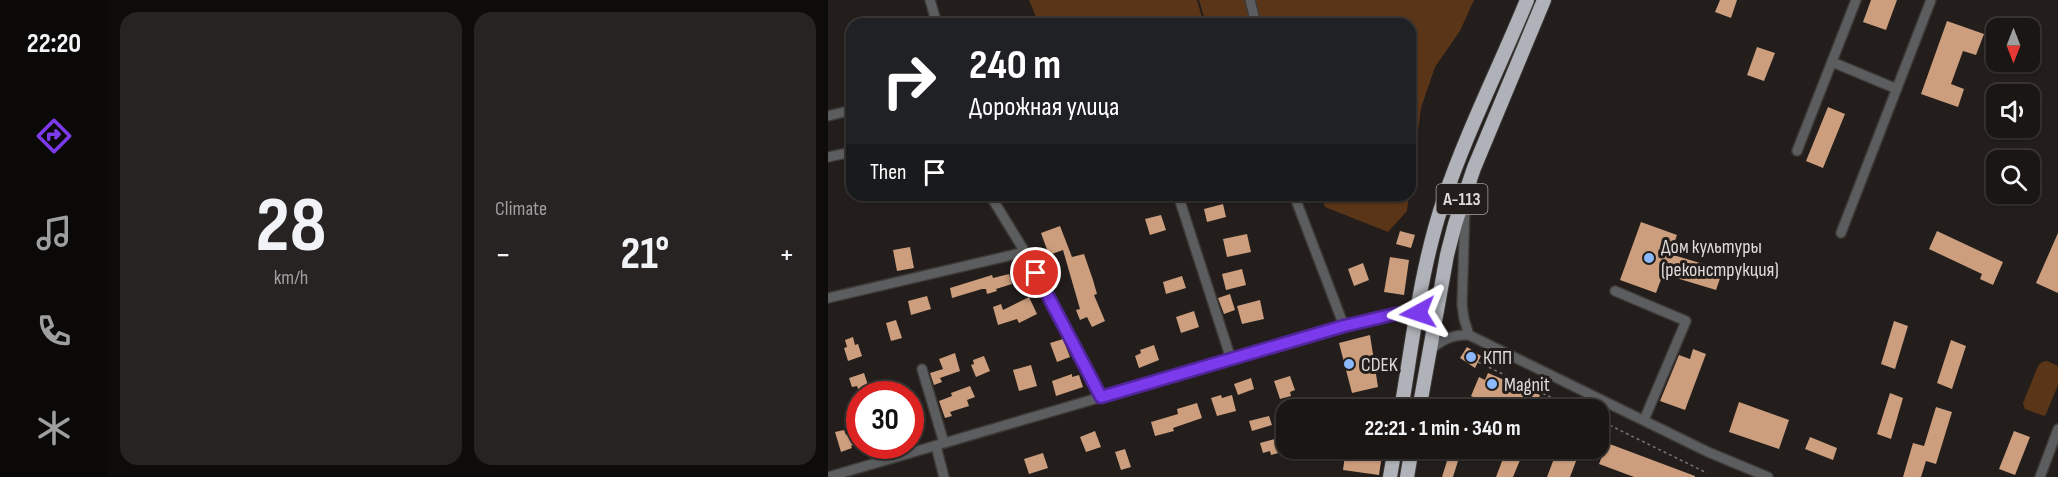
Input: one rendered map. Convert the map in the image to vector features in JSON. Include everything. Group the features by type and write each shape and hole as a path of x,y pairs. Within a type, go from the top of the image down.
{"highway":[{"name":"А-113","path":"1403,399 1433,235 1443,200 1457,162 1527,0"},
{"name":"А-113","path":"1421,399 1447,255 1455,224 1468,184 1544,0"},
{"path":"1390,477 1393,459"},
{"path":"1407,477 1410,459"}],"street":[{"path":"930,0 934,18"},
{"path":"1250,0 1255,18"},
{"path":"1797,151 1856,0"},
{"path":"1842,233 1931,0"},
{"path":"1832,62 1897,89"},
{"path":"828,116 846,112"},
{"path":"828,157 846,153"},
{"path":"1468,184 1462,305 1469,335"},
{"path":"994,201 1025,252 1101,397"},
{"path":"1180,201 1231,359"},
{"path":"1296,201 1344,326"},
{"path":"828,298 1025,252"},
{"path":"1616,291 1686,321 1644,420"},
{"path":"828,477 1344,326 1395,314 1418,313"},
{"path":"1430,351 1446,338 1458,334 1469,335 1708,452 1768,477"},
{"path":"922,369 940,445 944,477"},
{"path":"2040,477 2058,429"}],"path":[{"path":"1478,362 1554,399"},
{"path":"1609,425 1707,473"}],"shaded area":[{"path":"1029,0 1197,0 1202,18 1036,18"},
{"path":"1199,0 1474,0 1460,31 1435,67 1421,108 1416,146 1416,18 1204,18"},
{"path":"1323,201 1408,201 1407,211 1388,232 1325,207"},
{"path":"2047,361 2058,366 2058,385 2044,416 2025,409 2023,403 2038,366"}],"building":[{"path":"1720,0 1737,0 1731,18 1715,12"},
{"path":"1871,0 1897,0 1886,30 1863,22"},
{"path":"1947,21 1984,34 1976,55 1963,51 1951,84 1964,89 1958,107 1921,94"},
{"path":"1757,47 1775,53 1764,81 1747,75"},
{"path":"1828,107 1845,114 1823,168 1806,161"},
{"path":"1223,204 1226,217 1207,222 1204,209"},
{"path":"1161,215 1166,230 1150,235 1145,219"},
{"name":"Дом культуры (реконструкция)","path":"1641,222 1677,235 1670,254 1723,270 1716,290 1663,274 1656,293 1620,280"},
{"path":"1060,226 1072,257 1084,254 1093,280 1097,294 1094,295 1105,321 1092,327 1087,317 1080,320 1076,310 1080,309 1063,250 1049,255 1041,233"},
{"path":"1400,231 1415,235 1411,248 1396,244"},
{"path":"1937,231 2003,262 1993,285 1980,279 1982,274 1929,249"},
{"path":"2058,233 2058,293 2036,283"},
{"path":"1247,234 1251,252 1227,257 1223,239"},
{"path":"910,247 914,268 897,271 893,250"},
{"path":"1390,257 1409,260 1404,295 1384,292"},
{"path":"1363,263 1369,280 1354,286 1348,269"},
{"path":"1242,269 1246,285 1226,290 1222,274"},
{"path":"1009,274 1012,284 996,289 997,291 987,294 986,289 982,289 952,298 950,288 992,275 993,278"},
{"path":"1182,276 1186,288 1166,294 1163,282"},
{"path":"1230,294 1235,310 1224,314 1218,298"},
{"path":"927,296 931,309 911,315 908,301"},
{"path":"1029,297 1037,314 1019,323 1017,319 998,325 993,307 1001,304 1003,310"},
{"path":"1260,300 1264,319 1242,324 1237,306"},
{"path":"1194,311 1199,327 1181,333 1176,317"},
{"path":"896,320 902,338 891,341 886,323"},
{"path":"1894,321 1908,326 1895,369 1881,364"},
{"path":"1370,335 1378,387 1352,393 1339,343"},
{"path":"853,337 862,356 848,361 844,348 847,347 845,340"},
{"path":"1063,339 1070,357 1057,362 1050,343"},
{"path":"1951,340 1966,346 1952,389 1937,383"},
{"path":"1154,345 1159,360 1139,368 1135,356 1141,353 1140,350"},
{"name":"КПП","path":"1467,347 1481,356 1475,368 1460,358"},
{"path":"1693,349 1706,354 1685,410 1660,401 1679,355 1690,359"},
{"path":"955,353 960,371 940,378 942,382 934,385 930,373 943,369 939,359"},
{"path":"984,356 990,371 976,377 971,365 974,364 973,360"},
{"path":"1031,365 1037,386 1019,391 1013,370"},
{"path":"864,373 867,381 850,381 849,378"},
{"path":"1488,373 1540,395 1538,399 1477,399 1471,396 1479,377 1485,380"},
{"path":"1072,374 1072,377 1079,375 1083,387 1056,396 1052,381"},
{"path":"1290,376 1295,390 1290,392 1291,396 1280,399 1274,381"},
{"path":"1251,378 1254,389 1238,395 1234,384"},
{"path":"970,386 975,397 967,400 969,406 950,412 952,416 945,418 939,401 952,396 951,393"},
{"path":"1890,393 1903,398 1891,439 1877,434"},
{"path":"1221,395 1222,398 1232,395 1236,411 1217,416 1211,398"},
{"path":"1739,402 1789,420 1779,449 1729,432"},
{"path":"1197,403 1202,418 1173,428 1174,431 1155,436 1151,422 1178,414 1177,409"},
{"path":"1936,407 1952,412 1936,464 1926,461 1921,477 1903,477 1913,443 1924,446"},
{"path":"1269,416 1272,425 1252,431 1249,421"},
{"path":"844,430 846,450 841,452 835,432"},
{"path":"1095,431 1101,447 1086,452 1080,437"},
{"path":"2014,431 2030,437 2015,475 1999,469"},
{"path":"1810,437 1837,448 1833,460 1805,449"},
{"path":"1276,439 1276,454 1271,455 1270,451 1263,453 1260,443"},
{"path":"1609,444 1695,477 1634,477 1599,464 1601,459 1609,459"},
{"path":"1125,449 1131,467 1121,470 1115,452"},
{"path":"1043,453 1048,468 1029,474 1024,459"},
{"path":"1344,459 1381,459 1379,475 1343,470"},
{"path":"1448,459 1459,459 1453,477 1442,477"},
{"path":"1503,459 1520,459 1513,477 1496,477"},
{"path":"1554,459 1577,459 1570,477 1547,477"}],"place":[{"name":"Дом культуры (реконструкция)","path":"1649,258"},
{"name":"КПП","path":"1471,357"},
{"name":"CDEK","path":"1349,364"},
{"name":"Magnit","path":"1492,384"}],"route":[{"path":"1036,273 1101,397 1344,326 1395,314 1418,313"}]}
